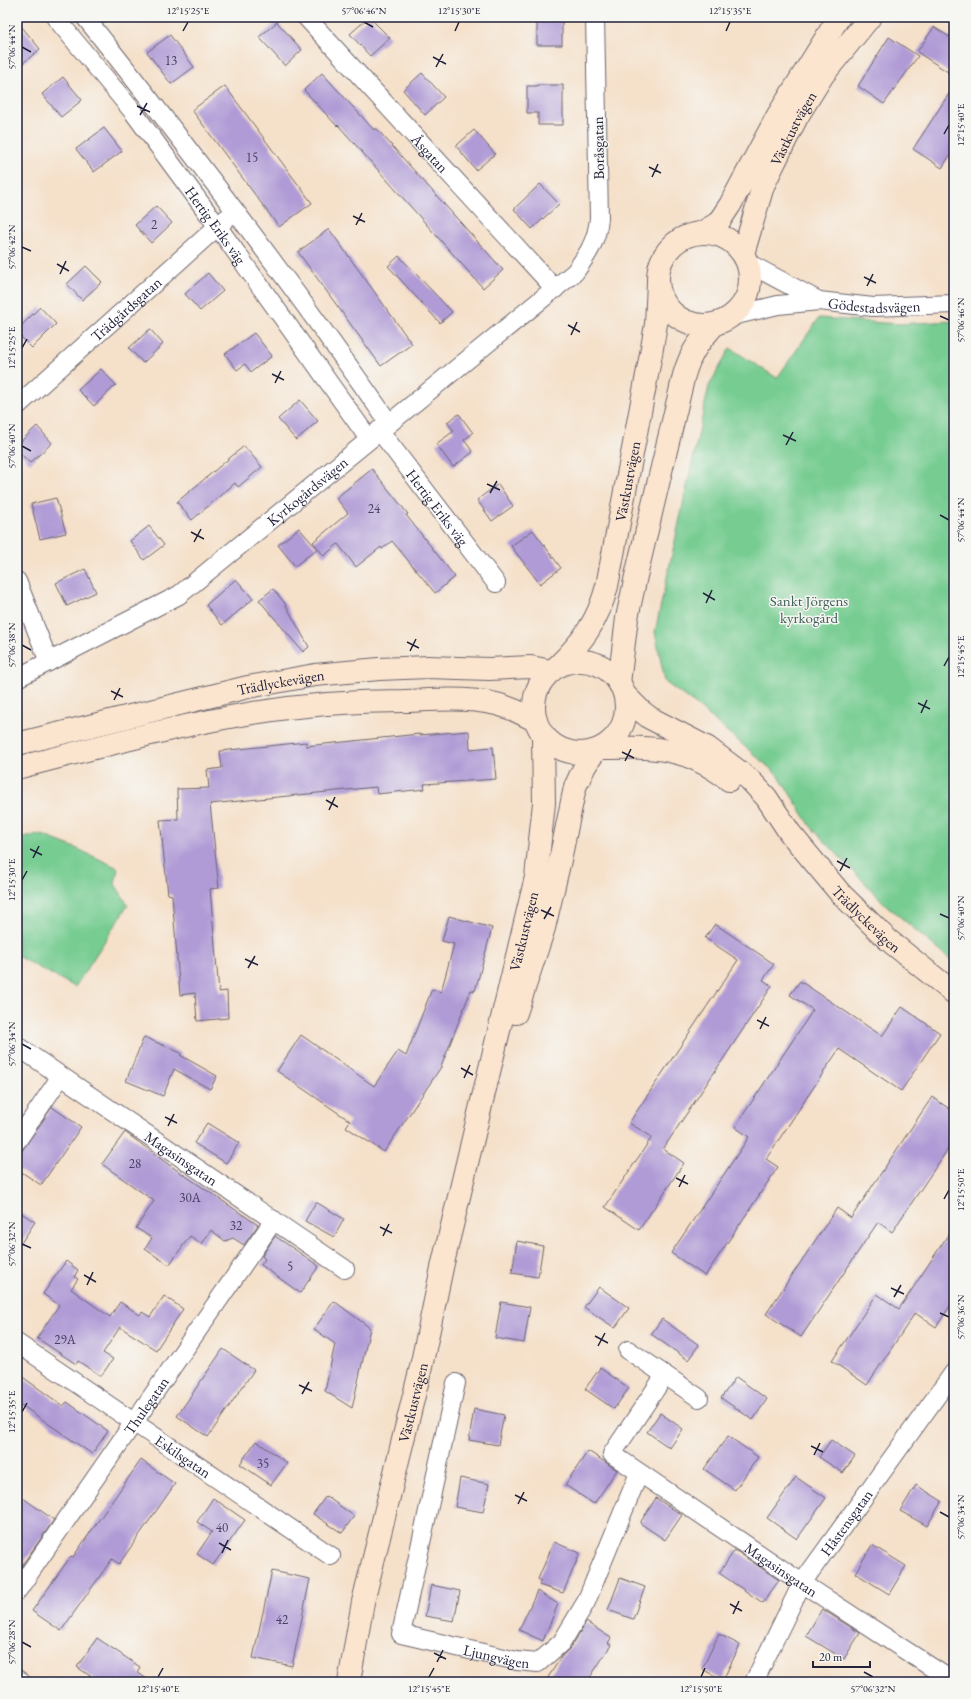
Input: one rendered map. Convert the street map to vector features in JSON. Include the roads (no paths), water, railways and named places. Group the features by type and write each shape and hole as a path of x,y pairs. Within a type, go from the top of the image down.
{"street":[{"name":"Hertig Eriks väg","path":"55,17 134,113 218,226 496,583"},
{"name":"Hertig Eriks väg","path":"85,17 235,211 379,431"},
{"name":"Åsgatan","path":"306,17 555,289"},
{"name":"Boråsgatan","path":"575,272 588,254 596,237 599,218 595,17"},
{"name":"Västkustvägen","path":"701,233 718,223 730,205 778,115 839,17"},
{"name":"Västkustvägen","path":"745,259 763,186 797,118 823,75 870,17"},
{"name":"Trädgårdsgatan","path":"17,406 235,211"},
{"path":"701,233 718,235 732,242 745,259 750,280 747,296 744,303 724,320 702,325 689,322 677,316 667,307 661,295 658,282 659,267 665,254 675,243 687,236 701,233"},
{"name":"Gödestadsvägen","path":"745,259 819,301"},
{"name":"Kyrkogårdsvägen","path":"17,678 179,595 575,272"},
{"name":"Västkustvägen","path":"554,669 574,650 595,620 602,604 607,586 651,354 656,324 658,282"},
{"name":"Gödestadsvägen","path":"724,320 778,305 819,301 873,308 954,304"},
{"name":"Västkustvägen","path":"622,689 627,618 684,375 690,357 699,341 724,320"},
{"path":"17,581 49,662"},
{"path":"567,662 592,662 605,668 622,689 626,710 622,725 614,738 598,750 585,753 566,751 553,745 539,728 533,703 535,694 544,678 554,669 567,662"},
{"name":"Trädlyckevägen","path":"17,744 248,687 315,675 372,670 428,668 489,669 531,667 554,669"},
{"name":"Trädlyckevägen","path":"622,689 641,711 650,718 708,748 750,779 766,797 790,833 840,893 887,939 954,993"},
{"name":"Trädlyckevägen","path":"17,768 198,723 254,713 317,705 368,701 479,701 505,706 539,728"},
{"name":"Västkustvägen","path":"349,1682 363,1602 421,1367 443,1263 536,878 544,803 539,728"},
{"name":"Trädlyckevägen","path":"598,750 658,748 692,758 722,774 790,833"},
{"name":"Västkustvägen","path":"478,1123 544,928 575,787 585,766 598,750"},
{"name":"Magasinsgatan","path":"17,1046 345,1269"},
{"path":"17,1141 61,1076"},
{"name":"Thulegatan","path":"17,1591 135,1423 274,1220"},
{"name":"Eskilsgatan","path":"17,1343 331,1556"},
{"path":"628,1350 699,1398"},
{"name":"Håstensgatan","path":"754,1682 802,1583 954,1372"},
{"name":"Magasinsgatan","path":"665,1375 612,1454 802,1583 954,1682"},
{"name":"Ljungvägen","path":"456,1383 401,1634 517,1661 538,1663 562,1642 586,1602 639,1473"},
{"path":"17,1679 21,1682"}],"park label":[{"name":"Sankt Jörgens kyrkogård","path":"809,608"}]}
